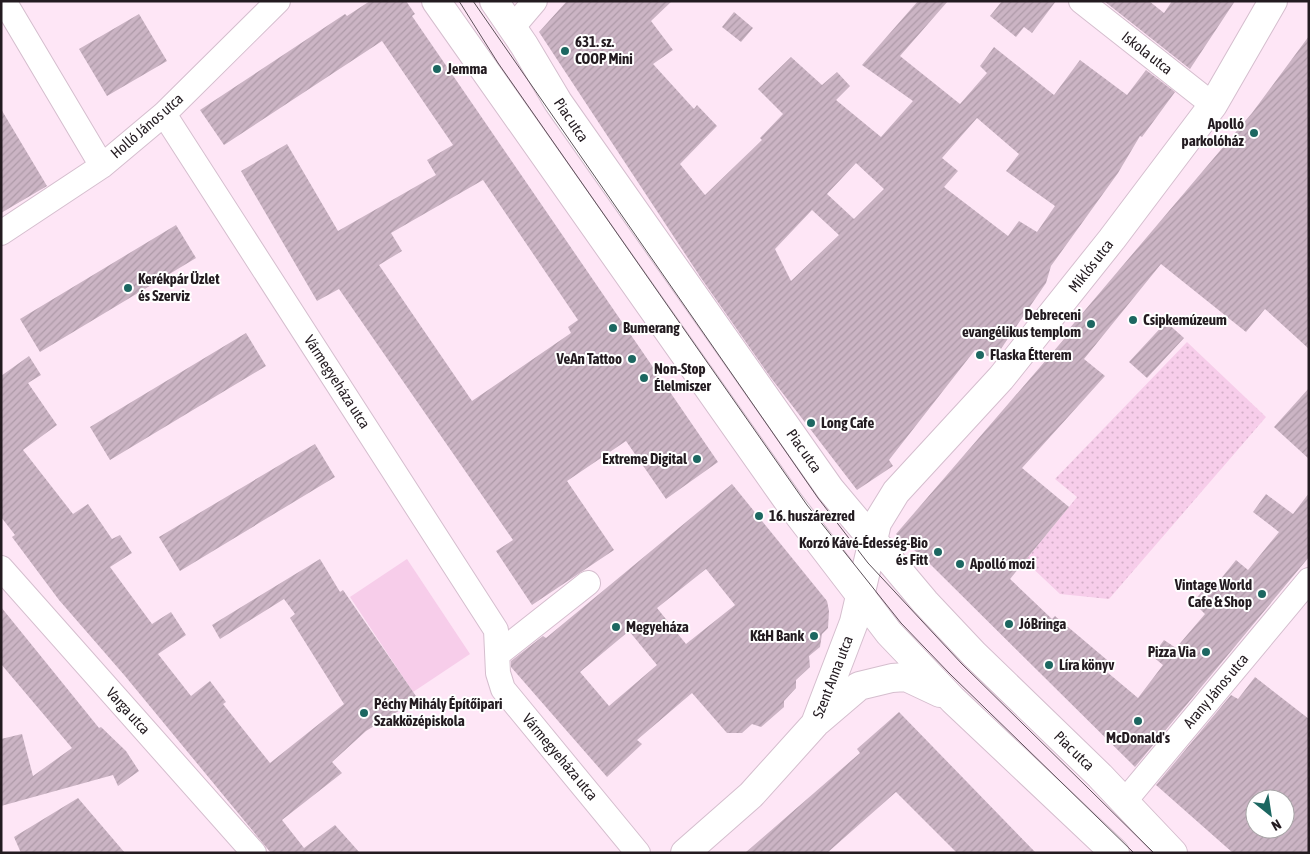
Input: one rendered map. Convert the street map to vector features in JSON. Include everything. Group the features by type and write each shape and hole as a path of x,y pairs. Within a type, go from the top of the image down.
{"street":[{"path":"4,1 102,166"},
{"name":"Holló János utca","path":"1,233 102,166 164,114 278,1"},
{"path":"436,1 796,512 889,633 953,700 1115,853"},
{"name":"Piac utca","path":"494,1 558,102 830,489 925,602 974,654 1173,853"},
{"path":"512,28 534,1"},
{"name":"Iskola utca","path":"1081,1 1213,105"},
{"name":"Miklós utca","path":"873,539 877,523 896,492 1001,378 1112,239 1213,105 1273,1"},
{"name":"Vármegyeháza utca","path":"164,114 496,630 498,674 503,689 638,853"},
{"path":"796,512 828,523 854,518 896,492"},
{"name":"Szent Anna utca","path":"700,848 815,724 854,622 873,539"},
{"name":"Varga utca","path":"1,568 254,853"},
{"name":"Arany János utca","path":"1124,802 1309,580"},
{"path":"498,654 588,583"},
{"path":"815,724 859,686 892,678 906,677 953,700"}],"shaded area":[{"path":"1187,342 1266,417 1109,599 1060,594 1025,561 1077,497 1055,479"},
{"path":"407,559 470,654 413,692 350,597"}],"building":[{"path":"370,1 406,1 415,14 412,16 718,462 666,499 626,441 567,481 614,550 532,605 496,551 513,540 339,289 317,301 241,171 287,144 338,231 436,175 427,160 453,145 382,41 224,145 200,110 345,14 347,16","holes":["483,180 578,320 568,327 571,333 472,401 379,265 402,251 391,233"]},
{"path":"567,1 672,1 651,21 673,50 653,64 694,109 697,105 717,126 680,164 705,195 762,140 760,138 783,114 758,89 791,57 822,85 837,72 850,86 836,100 881,137 913,101 862,65 918,1 948,1 900,56 960,104 987,73 980,66 994,47 1054,95 1080,60 1127,95 1146,70 1175,92 1142,137 1140,136 1118,173 1051,266 1046,283 994,359 975,350 889,460 893,466 857,490 771,378 701,278 539,32","holes":["977,118 1019,154 1006,171 1055,206 1037,232 1019,221 1008,236 944,187 958,171 942,158","856,163 884,189 854,219 827,194","812,210 839,235 791,281 775,249"]},
{"path":"1002,1 1056,1 1032,33 1024,27 1016,37 990,16"},
{"path":"1104,1 1149,1 1164,13 1172,1 1235,1 1190,69"},
{"path":"734,12 753,28 741,42 722,27"},
{"path":"139,14 167,61 107,96 79,49"},
{"path":"1309,36 1309,349 1265,309 1246,332 1161,264 1084,359 1105,376 1022,468 1069,507 1010,579 1052,619 1055,616 1113,665 1107,672 1138,698 1163,665 1152,656 1164,640 1176,648 1205,614 1193,602 1206,587 1211,591 1236,560 1248,570 1279,532 1253,512 1266,494 1293,514 1309,493 1309,557 1135,767 931,565 896,534 1071,331 1069,329 1252,113"},
{"path":"1,109 47,186 1,213"},
{"path":"176,225 196,258 40,352 20,319"},
{"path":"1166,322 1184,338 1147,378 1129,362"},
{"path":"246,333 266,366 110,460 90,427"},
{"path":"29,356 41,375 28,383 57,425 23,450 73,514 88,504 112,539 120,535 132,553 110,567 152,624 171,612 186,635 158,654 191,696 210,681 226,702 223,704 270,763 344,704 290,618 295,614 284,599 220,639 212,625 320,559 340,592 343,590 418,699 366,731 332,762 342,773 282,820 304,848 335,825 360,853 271,853 125,676 59,600 12,537 15,535 1,517 1,376"},
{"path":"1309,388 1309,459 1274,427"},
{"path":"315,444 335,477 180,571 159,537"},
{"name":"Megyeháza","path":"732,484 827,601 829,611 828,628 822,634 820,647 809,656 810,667 796,680 796,688 784,701 784,707 761,727 752,724 742,733 727,733 692,693 637,740 642,744 607,777 511,667 511,661 543,636 546,638","holes":["706,569 735,605 686,644 657,608","629,631 657,665 609,706 580,672"]},
{"path":"1,607 99,728 101,727 126,751 139,771 118,786 113,775 1,806 1,739 22,734 33,776 72,748 1,664"},
{"path":"1255,677 1309,719 1309,853 1233,853 1156,785 1231,695 1238,699"},
{"path":"899,712 1036,853 957,853 896,792 827,853 745,853 860,753 857,749"},
{"path":"78,798 125,853 21,853 14,837"}],"tram line":[{"path":"459,1 498,63 807,505 901,623 950,674 1134,853"},
{"path":"473,1 818,498 868,563 962,664 1154,853"}],"place":[{"name":"631. sz. COOP Mini","path":"565,51"},
{"name":"Jemma","path":"437,69"},
{"name":"Apolló parkolóház","path":"1254,133"},
{"name":"Kerékpár Üzlet és Szerviz","path":"128,288"},
{"name":"Csipkemúzeum","path":"1133,320"},
{"name":"Debreceni evangélikus templom","path":"1091,324"},
{"name":"Bumerang","path":"613,328"},
{"name":"Flaska Étterem","path":"980,355"},
{"name":"VeAn Tattoo","path":"632,359"},
{"name":"Non-Stop Élelmiszer","path":"644,378"},
{"name":"Long Cafe","path":"811,423"},
{"name":"Extreme Digital","path":"697,459"},
{"name":"16. huszárezred","path":"759,516"},
{"name":"Korzó Kávé-Édesség-Bio és Fitt","path":"938,552"},
{"name":"Apolló mozi","path":"960,564"},
{"name":"Vintage World Cafe & Shop","path":"1262,594"},
{"name":"JóBringa","path":"1009,624"},
{"name":"Megyeháza","path":"616,627"},
{"name":"K&H Bank","path":"814,636"},
{"name":"Pizza Via","path":"1206,652"},
{"name":"Líra könyv","path":"1049,665"},
{"name":"Péchy Mihály Építőipari Szakközépiskola","path":"364,713"},
{"name":"McDonald's","path":"1138,721"}]}
